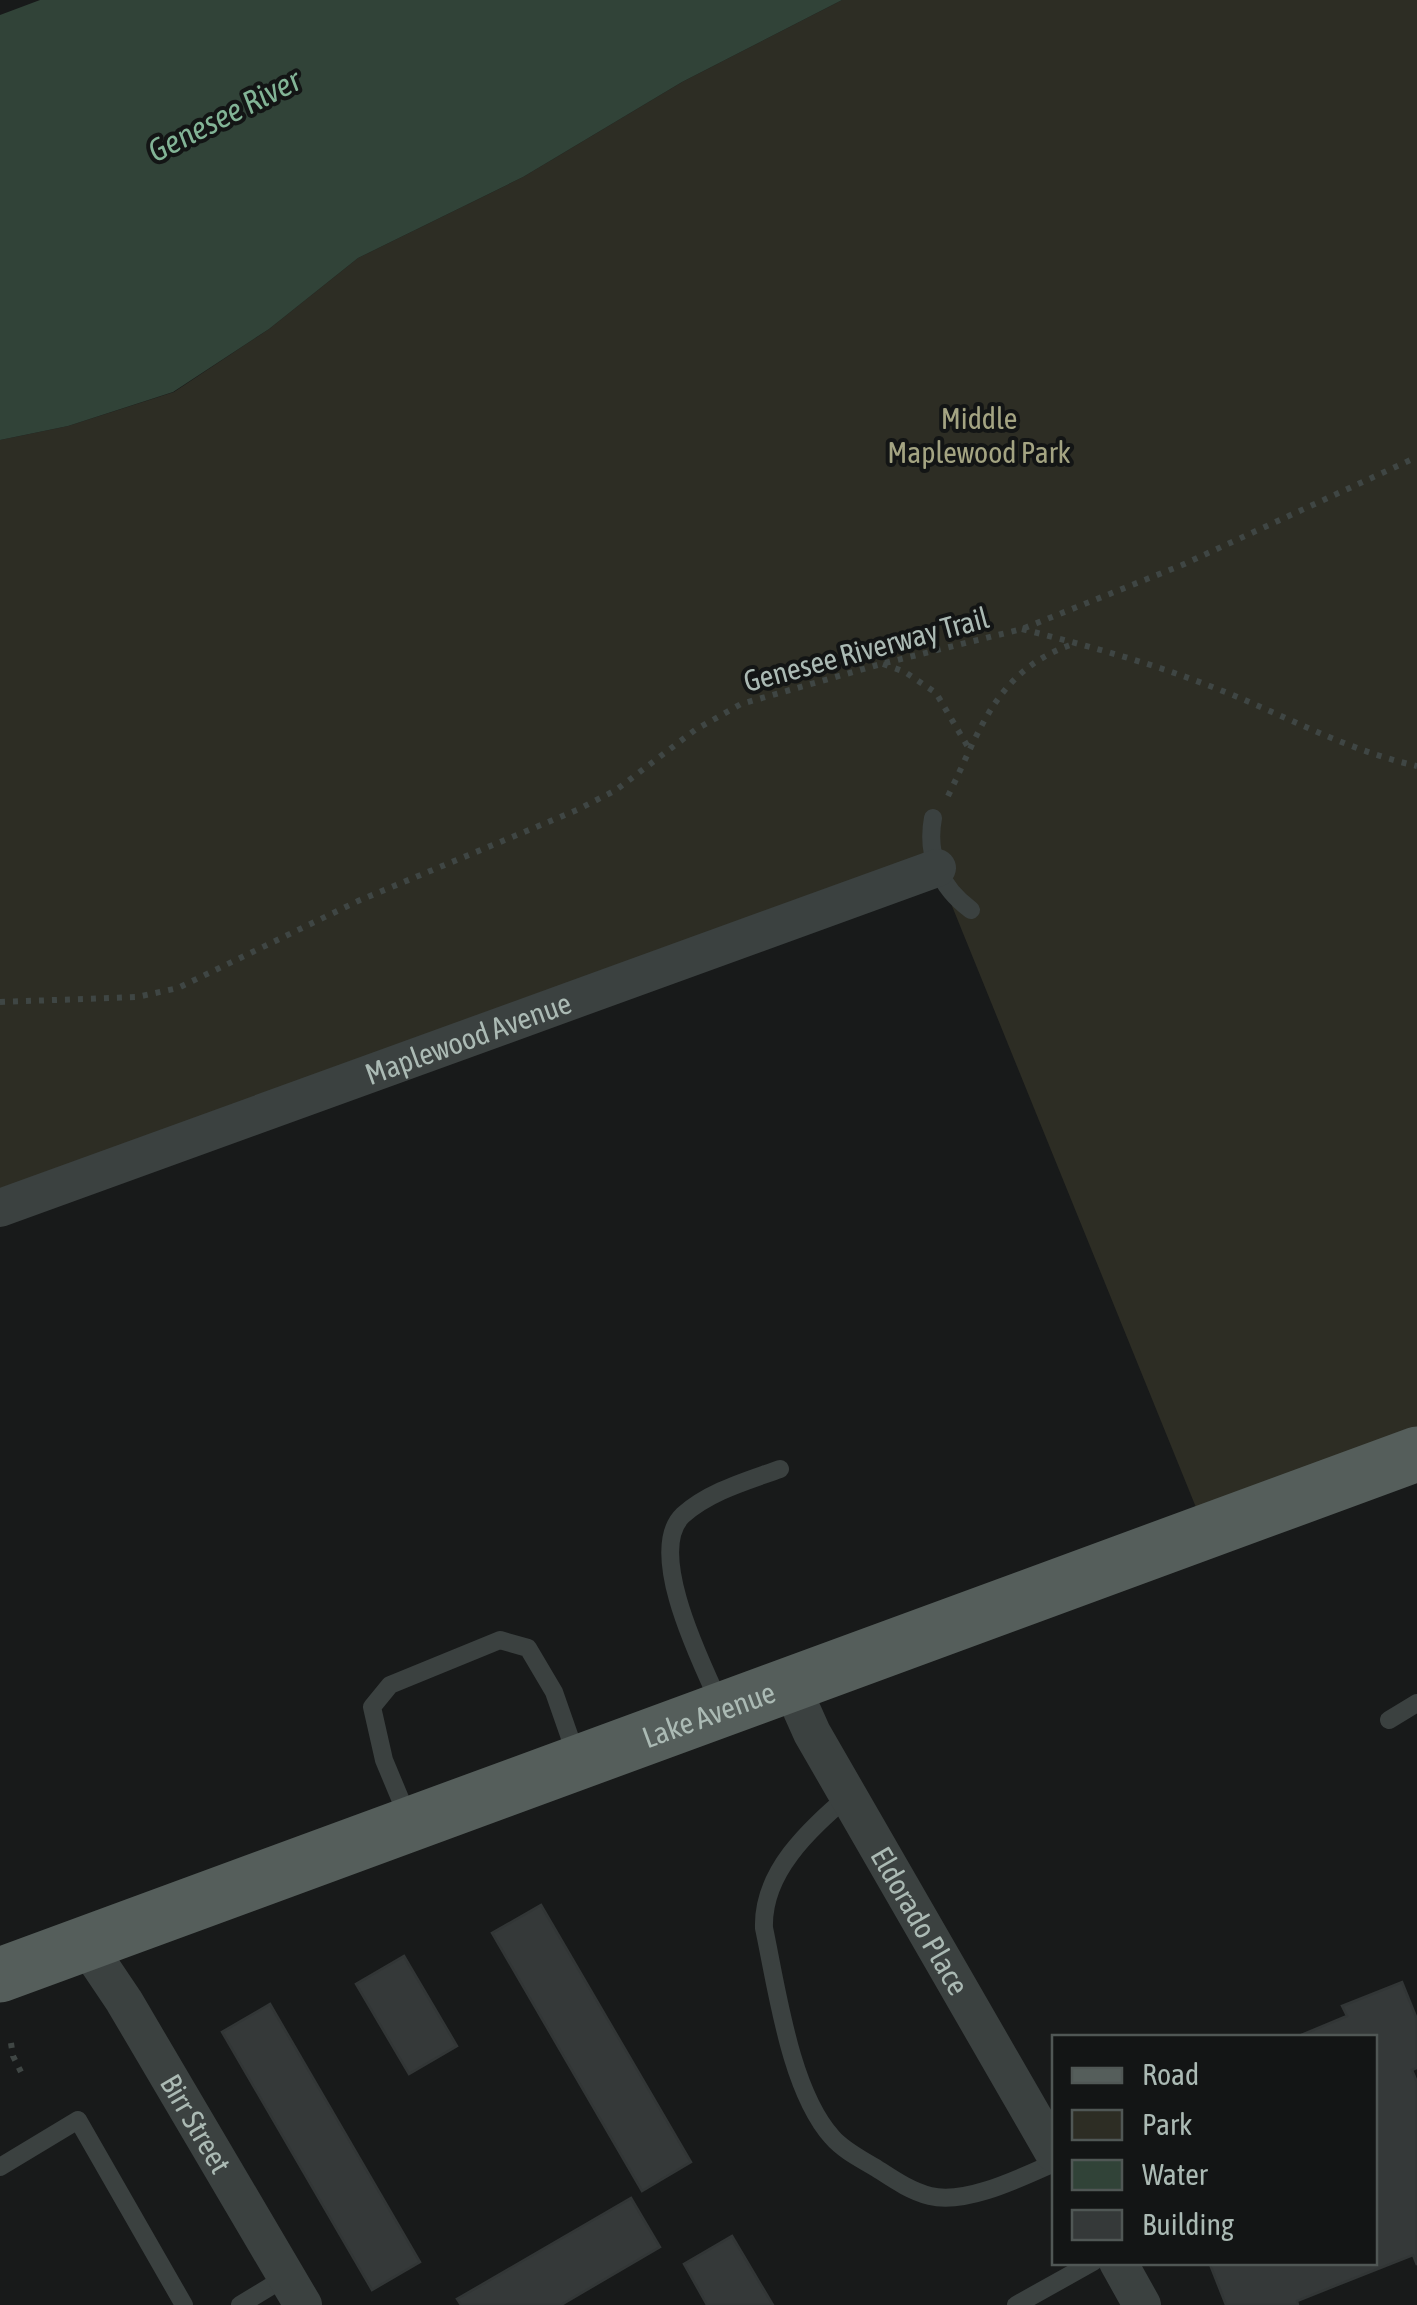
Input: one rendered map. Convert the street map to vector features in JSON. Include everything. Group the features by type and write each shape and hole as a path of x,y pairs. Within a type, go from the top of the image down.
{"main road":[{"name":"Lake Avenue","path":"0,1975 1417,1454"}],"street":[{"name":"Maplewood Avenue","path":"0,1208 937,868"},
{"name":"Eldorado Place","path":"791,1686 812,1733 1052,2150"},
{"name":"Birr Street","path":"85,1943 124,2001 295,2291"},
{"path":"1120,2265 1142,2305"}],"lane":[{"path":"934,818 931,848 937,868 949,890 971,910"},
{"path":"722,1710 673,1582 669,1543 680,1518 709,1496 780,1469"},
{"path":"411,1825 384,1760 372,1707 390,1685 500,1640 528,1648 554,1692 578,1761"},
{"path":"1389,1720 1417,1704"},
{"path":"848,1796 788,1856 763,1911 789,2046 818,2118 834,2140 854,2155 910,2188 934,2197 987,2190 1052,2164"},
{"path":"0,2167 78,2120 184,2305"},
{"path":"1016,2305 1088,2265"},
{"path":"240,2305 295,2291"}],"path":[{"name":"Genesee Riverway Trail","path":"0,1002 137,997 178,988 358,901 577,810 616,790 695,730 741,704 1022,629 1182,566 1417,457"},
{"path":"1022,629 1159,666 1322,736 1417,766"},
{"path":"934,818 995,701 1019,675 1047,655 1076,643"},
{"path":"881,664 905,672 936,693 968,747"},
{"path":"11,2043 21,2072"}],"green space":[{"name":"Middle Maplewood Park","path":"842,0 1417,0 1417,1454 1206,1532 937,869 0,1211 0,440 68,426 174,392 269,329 358,258 523,177 682,82"}],"water":[{"name":"Genesee River","path":"40,0 842,0 682,82 523,177 358,258 269,329 173,392 68,426 0,440 0,15"}],"building":[{"path":"541,1905 691,2162 642,2191 492,1933"},
{"path":"404,1956 457,2046 409,2074 356,1984"},
{"path":"1402,1982 1417,2019 1417,2068 1412,2070 1417,2082 1417,2265 1413,2255 1297,2301 1298,2305 1226,2305 1210,2265 1377,2265 1377,2035 1301,2035 1347,2016 1342,2006"},
{"path":"270,2004 420,2262 372,2290 222,2032"},
{"path":"631,2198 660,2247 561,2305 461,2305 457,2299"},
{"path":"732,2236 773,2305 707,2305 684,2264"}]}
